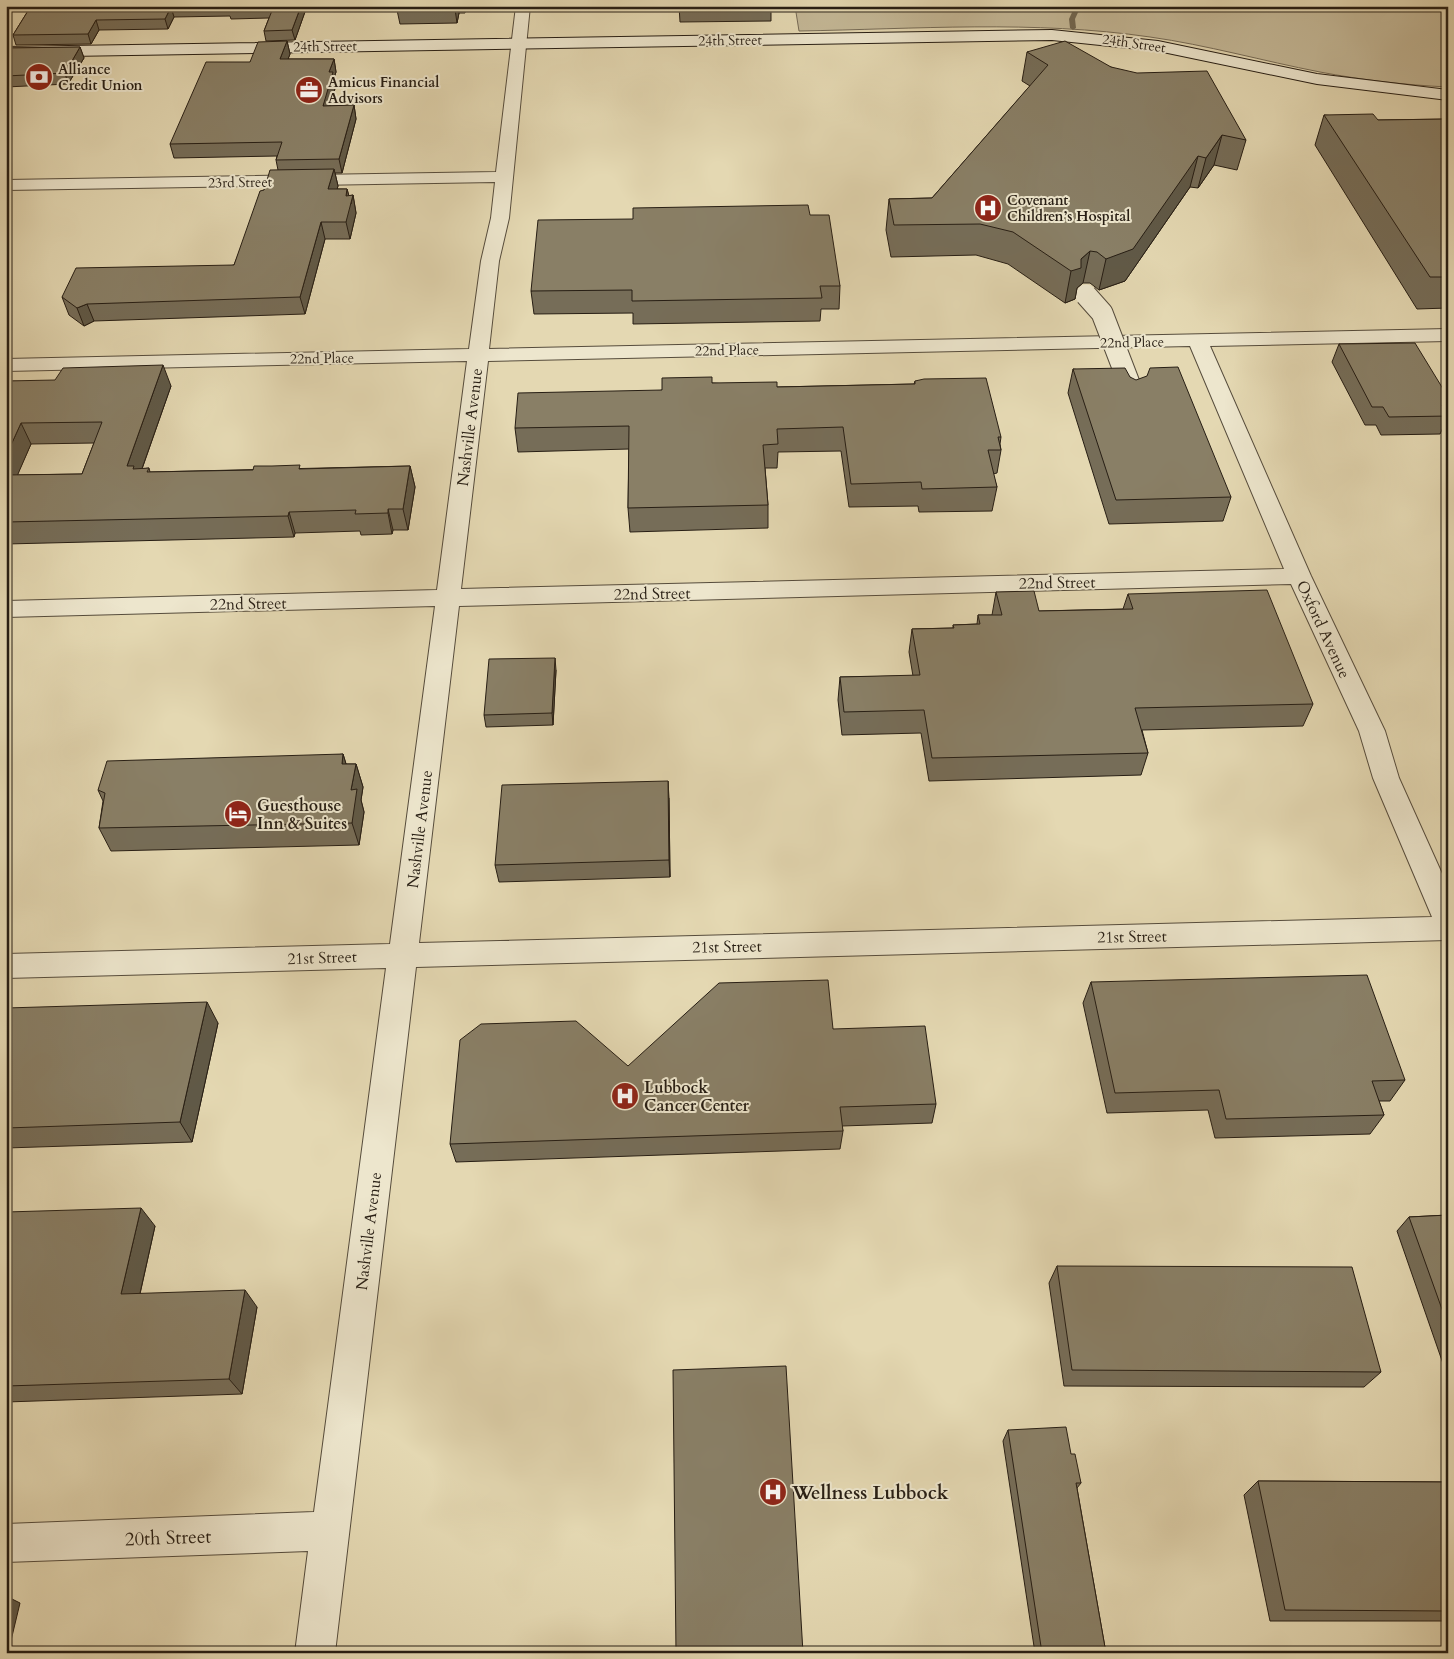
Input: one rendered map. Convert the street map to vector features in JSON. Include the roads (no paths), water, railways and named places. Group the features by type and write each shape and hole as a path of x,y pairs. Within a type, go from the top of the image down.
{"street":[{"name":"Nashville Avenue","path":"315,1653 478,355 504,176 523,6"},
{"name":"24th Street","path":"6,52 520,42 1061,35 1158,46 1317,79 1448,95"},
{"name":"23rd Street","path":"6,186 504,176"},
{"path":"1086,295 1102,313 1132,392"},
{"name":"22nd Place","path":"6,365 1448,335"},
{"name":"Oxford Avenue","path":"1197,340 1299,576 1372,731 1386,778 1448,920"},
{"name":"22nd Street","path":"6,609 1299,576"},
{"name":"21st Street","path":"6,966 1448,928"},
{"name":"20th Street","path":"6,1543 330,1531"}],"waterway":[{"path":"1073,28 1072,19 1078,6"}],"place":[{"name":"Alliance Credit Union","path":"39,77"},
{"name":"Amicus Financial Advisors","path":"309,90"},
{"name":"Covenant Children’s Hospital","path":"988,208"},
{"name":"Guesthouse Inn & Suites","path":"238,814"},
{"name":"Lubbock Cancer Center","path":"625,1096"},
{"name":"Wellness Lubbock","path":"773,1492"}]}
